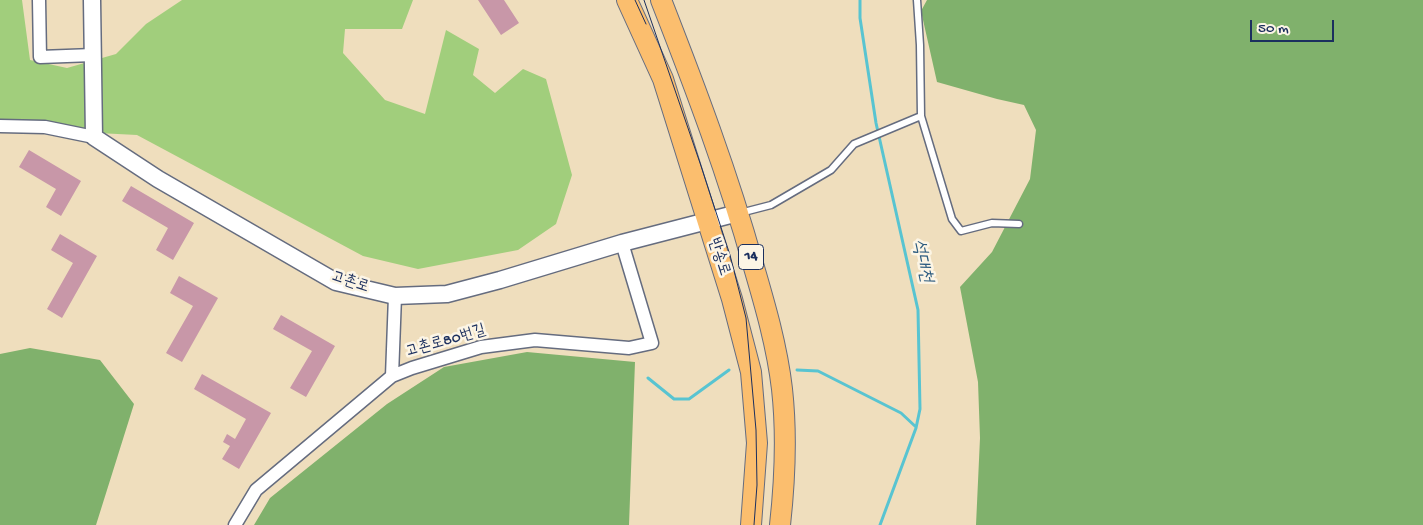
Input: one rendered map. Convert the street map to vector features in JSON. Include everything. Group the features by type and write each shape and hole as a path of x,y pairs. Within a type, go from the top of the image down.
{"main road":[{"name":"반송로","path":"627,0 663,79 691,163 706,220 732,299 751,372 757,443 751,525"},
{"name":"반송로","path":"661,0 696,88 738,213 773,334 782,389 785,437 780,525"}],"street":[{"path":"39,0 40,57 93,56"},
{"path":"0,126 45,127 94,137 92,0"},
{"name":"고촌로","path":"94,137 158,178 336,282 395,296 447,294 500,280 622,242 738,213"},
{"name":"고촌로80번길","path":"235,525 256,490 392,376 481,347 535,340 628,348 652,343 622,242"},
{"path":"392,376 395,296"}],"lane":[{"path":"917,0 921,116 952,219 961,231 992,223 1019,224"},
{"path":"738,213 771,205 831,170 854,144 921,116"}],"green space":[{"path":"0,0 22,0 30,60 67,68 116,54 146,24 182,0 413,0 402,29 345,29 343,53 385,100 425,114 446,30 479,49 473,75 495,93 523,69 546,79 572,175 556,224 518,250 418,269 363,256 137,135 0,128"},
{"path":"927,0 1423,0 1423,525 976,525 980,438 978,382 960,287 992,252 1030,179 1036,130 1024,105 937,82 921,11"},
{"path":"30,348 100,360 134,404 96,525 0,525 0,354"},
{"path":"527,352 635,362 629,525 254,525 270,498 387,404 444,367"}],"building":[{"path":"478,0 504,0 519,23 501,35"},
{"path":"29,150 81,181 61,216 46,207 56,189 19,167"},
{"path":"131,186 194,223 173,260 156,250 168,228 122,201"},
{"path":"60,234 97,256 62,318 47,309 73,263 51,250"},
{"path":"179,276 218,298 182,362 166,353 193,306 170,293"},
{"path":"281,315 335,346 306,397 290,388 312,351 273,329"},
{"path":"202,374 271,413 239,469 222,459 230,446 223,442 227,434 235,439 246,419 194,389"}],"waterway":[{"name":"석대천","path":"860,0 860,18 876,123 918,310 920,409 916,428 880,525"},
{"path":"648,378 674,399 689,399 729,370"},
{"path":"797,370 818,371 901,413 916,427"}],"tram line":[{"path":"635,0 646,24"},
{"path":"644,0 730,255 746,318 756,430 757,485 754,525"}]}
